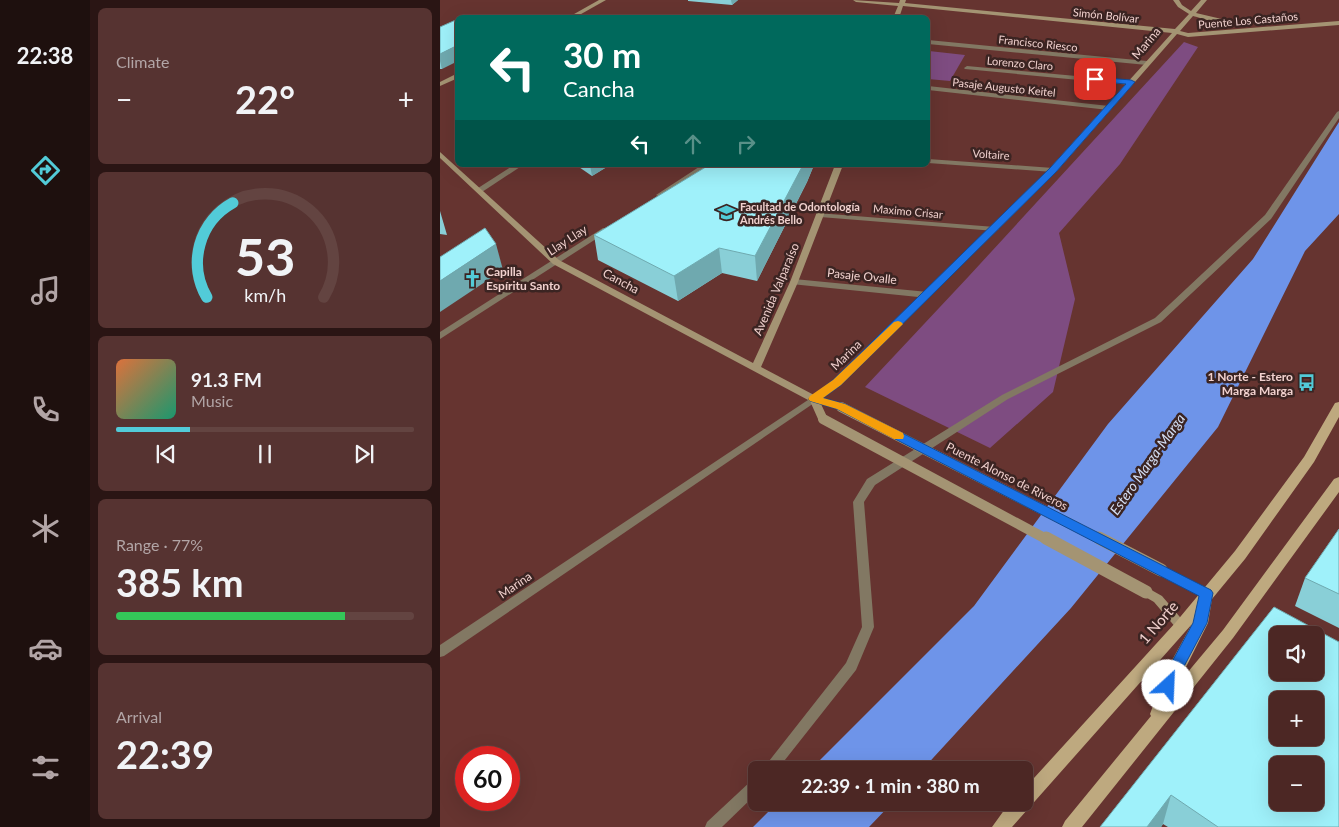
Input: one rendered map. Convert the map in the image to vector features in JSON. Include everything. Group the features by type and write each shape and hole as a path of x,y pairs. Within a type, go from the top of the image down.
{"main road":[{"path":"575,15 603,0"},
{"name":"Simón Bolívar","path":"856,0 902,2 1174,31"},
{"path":"1176,0 1181,7 1191,13 1205,18 1240,24"},
{"name":"Marina","path":"814,399 837,383 995,230 1053,170 1148,64 1174,31 1204,0"},
{"path":"897,15 902,2"},
{"name":"Puente Los Castaños","path":"1174,31 1339,16"},
{"name":"Puente Los Castaños","path":"1174,31 1188,36 1339,23"},
{"path":"440,84 455,76"},
{"name":"Cancha","path":"440,154 556,262 814,399 841,407"},
{"name":"Avenida Valparaíso","path":"756,367 794,282 838,167"},
{"path":"814,399 823,419 1146,592 1158,599 1180,626"},
{"name":"1 Norte","path":"1033,791 1180,626 1240,555 1309,459 1339,406"},
{"name":"Puente Alonso de Riveros","path":"841,407 1206,593"},
{"path":"1071,827 1228,634 1339,482"},
{"path":"1155,724 1173,673 1200,623 1206,593"},
{"name":"1 Norte","path":"1001,827 1015,811"}],"street":[{"name":"Francisco Riesco","path":"930,42 1148,64"},
{"name":"Lorenzo Claro","path":"967,68 1131,82"},
{"name":"Pasaje Augusto Keitel","path":"930,88 1109,108"},
{"path":"776,761 851,666 868,627 858,502 871,482 1005,397 1158,320 1268,217 1339,113"},
{"name":"Voltaire","path":"930,161 1053,170"},
{"path":"479,190 516,167"},
{"path":"651,201 704,167"},
{"name":"Maximo Crisar","path":"820,215 995,230"},
{"name":"Llay Llay","path":"440,336 611,227"},
{"name":"Pasaje Ovalle","path":"794,282 928,295"},
{"name":"Marina","path":"440,652 814,399"},
{"path":"712,827 748,793"}],"shaded area":[{"path":"1184,42 1198,47 1120,164 1059,233 1075,299 1053,392 990,448 865,387 969,276"},
{"path":"930,51 965,55 950,81 930,79"}],"water":[{"name":"Estero Marga-Marga","path":"1339,122 1339,214 1305,251 1218,427 1071,608 930,761 819,761 974,606 1108,424 1253,259"},
{"path":"769,811 884,811 869,827 753,827"}],"building":[{"path":"455,20 455,46 440,54 440,27"},
{"path":"706,167 802,167 755,256 719,248 674,276 594,235"},
{"path":"485,228 496,244 440,281 440,257"},
{"path":"1339,529 1339,594 1305,578"},
{"path":"1274,607 1309,626 1269,626 1269,681 1324,681 1324,634 1339,642 1339,827 1218,827 1171,795 1147,827 1100,827"}],"slow traffic":[{"path":"898,324 837,383 814,399 841,407 898,436"}],"place":[{"name":"Facultad de Odontología Andrés Bello","path":"726,212"},
{"name":"Capilla Espíritu Santo","path":"472,278"},
{"name":"1 Norte - Estero Marga Marga","path":"1307,383"}],"route":[{"path":"1095,79 1131,82 1053,170 995,230 837,383 814,399 841,407 1206,593 1200,623 1168,686"}]}
